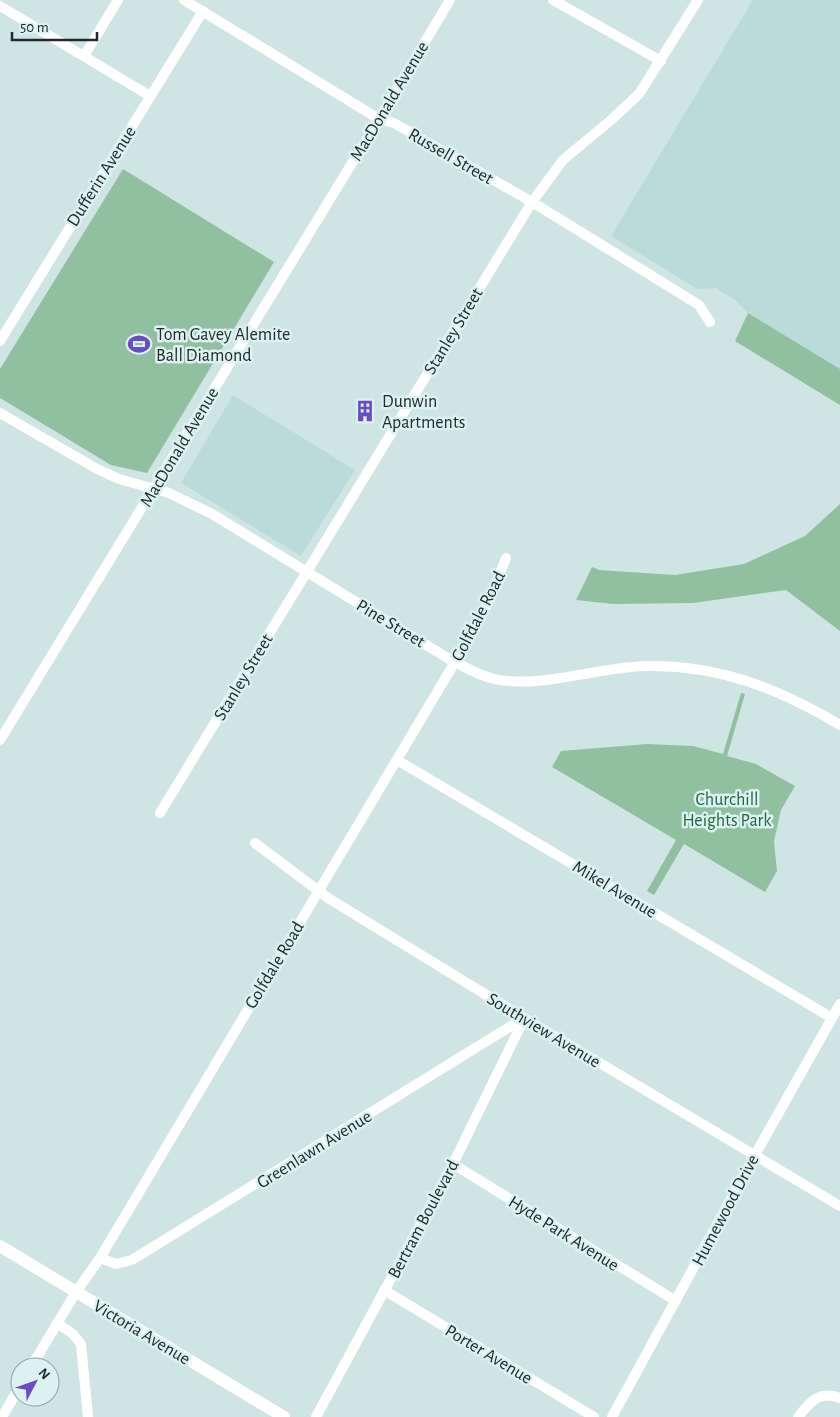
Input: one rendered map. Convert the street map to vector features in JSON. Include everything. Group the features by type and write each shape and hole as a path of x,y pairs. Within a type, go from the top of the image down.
{"street":[{"path":"84,56 118,0"},
{"name":"Russell Street","path":"184,0 379,119 394,123 532,202 699,305 710,322"},
{"name":"MacDonald Avenue","path":"0,740 450,0"},
{"path":"553,0 661,61"},
{"name":"Stanley Street","path":"160,813 532,202 563,160 639,94 698,0"},
{"path":"0,6 150,96"},
{"name":"Dufferin Avenue","path":"0,341 203,11"},
{"name":"Pine Street","path":"0,413 97,470 186,501 212,514 476,673 494,679 514,682 535,681 645,666 673,666 699,669 727,675 771,689 807,706 840,725"},
{"name":"Golfdale Road","path":"37,1357 76,1292 100,1258 455,662 488,603 506,558"},
{"name":"Mikel Avenue","path":"397,760 832,1018"},
{"name":"Southview Avenue","path":"255,843 318,892 524,1018 840,1206"},
{"name":"Humewood Drive","path":"612,1417 840,1004"},
{"name":"Bertram Boulevard","path":"316,1417 453,1164 524,1018"},
{"name":"Greenlawn Avenue","path":"100,1258 116,1264 132,1260 524,1018"},
{"name":"Hyde Park Avenue","path":"453,1164 676,1301"},
{"name":"Victoria Avenue","path":"0,1246 284,1417"},
{"name":"Porter Avenue","path":"384,1290 594,1417"},
{"path":"57,1323 73,1334 81,1344 88,1417"},
{"path":"798,1417 812,1399 832,1395 840,1398"},
{"path":"2,1417 10,1403"}],"shaded area":[{"path":"753,0 840,0 840,369 748,313 735,300 716,288 697,289 611,236"},
{"path":"233,395 355,470 301,556 181,483"}],"green space":[{"path":"123,169 274,262 147,473 111,465 0,398 0,369"},
{"path":"748,313 840,369 840,405 735,341"},
{"path":"840,504 840,631 786,590 693,603 613,604 576,600 592,567 599,570 675,575 744,564 805,536"},
{"name":"Churchill Heights Park","path":"741,693 745,694 727,756 756,764 795,786 781,810 774,841 777,871 765,892 684,844 654,895 647,891 676,840 552,767 561,751 647,744 693,746 723,754"}],"place":[{"name":"Tom Gavey Alemite Ball Diamond","path":"139,344"},
{"name":"Dunwin Apartments","path":"365,411"}]}
